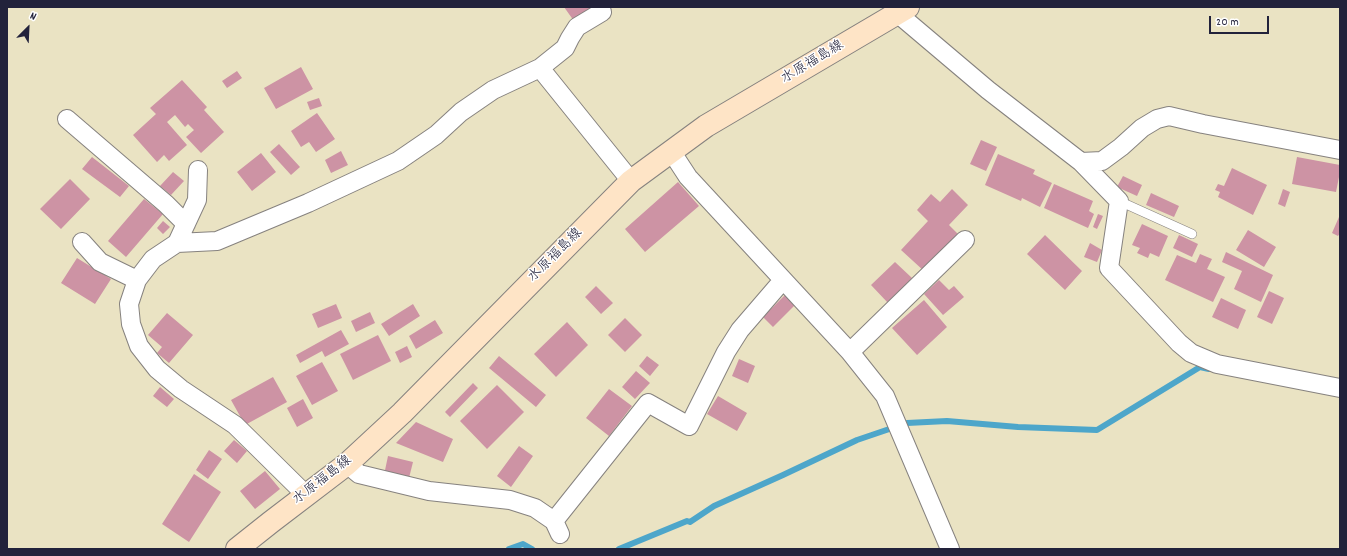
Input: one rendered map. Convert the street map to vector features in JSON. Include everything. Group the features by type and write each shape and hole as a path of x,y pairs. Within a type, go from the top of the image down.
{"main road":[{"name":"水原福島線","path":"237,549 347,464 402,413 631,181 706,126 902,10"}],"street":[{"path":"902,10 988,90 1081,162 1119,201 1109,268 1179,343 1191,353 1217,364 1340,388"},
{"path":"176,242 217,241 308,203 398,161 436,135 461,112 493,90 540,68 565,48 577,27 602,12"},
{"path":"540,68 631,181"},
{"path":"1081,162 1102,161 1121,147 1142,128 1157,119 1169,116 1203,124 1340,150"},
{"path":"67,119 166,204 186,224"},
{"path":"671,151 688,177 850,352 885,396 950,549"},
{"path":"198,170 197,200 186,224 176,242 153,259 137,280 129,304 131,324 139,346 157,369 181,389 235,425 306,495"},
{"path":"850,352 965,240"},
{"path":"82,242 100,262 137,280"},
{"path":"347,464 359,474 429,491 510,500 535,508 557,528 648,403 689,426 726,352 740,330 783,280"}],"lane":[{"path":"1119,201 1192,234"}],"building":[{"path":"564,7 593,7 574,21"},
{"path":"301,67 313,89 276,109 264,88"},
{"path":"237,71 242,78 227,88 222,81"},
{"path":"182,80 207,107 204,110 224,132 201,153 186,137 194,130 188,124 185,127 175,115 167,122 187,145 169,161 164,155 157,162 133,135 156,114 150,108"},
{"path":"319,98 322,106 310,110 307,102"},
{"path":"317,113 335,139 316,152 309,142 301,147 291,131"},
{"path":"981,140 997,147 986,171 970,164"},
{"path":"279,144 300,167 291,175 270,152"},
{"path":"341,151 348,165 331,173 325,160"},
{"path":"261,153 276,172 252,191 237,172"},
{"path":"998,154 1035,170 1033,174 1052,183 1040,207 1022,198 1021,201 985,185"},
{"path":"92,157 129,186 120,197 82,169"},
{"path":"1297,157 1340,165 1336,192 1292,184"},
{"path":"1232,168 1267,185 1253,215 1218,197 1220,192 1215,190 1218,184 1224,186"},
{"path":"173,172 184,181 171,195 160,186"},
{"path":"1123,176 1142,185 1137,196 1117,187"},
{"path":"70,179 90,199 61,229 40,209"},
{"path":"678,182 699,206 645,252 625,229"},
{"path":"1054,184 1093,201 1089,211 1094,214 1088,228 1044,208"},
{"path":"952,189 968,205 949,225 958,234 924,271 901,250 928,221 917,210 931,194 940,202"},
{"path":"1283,189 1290,192 1285,207 1278,204"},
{"path":"1151,193 1179,206 1174,217 1146,205"},
{"path":"144,199 163,214 126,257 108,241"},
{"path":"1098,214 1103,216 1097,229 1093,227"},
{"path":"1339,217 1340,233 1338,236 1332,233"},
{"path":"163,221 170,227 163,234 157,228"},
{"path":"1142,224 1168,236 1159,257 1150,253 1148,258 1137,253 1140,248 1132,245"},
{"path":"1248,230 1276,247 1264,267 1236,250"},
{"path":"1045,235 1082,271 1065,290 1027,254"},
{"path":"1179,235 1198,244 1192,257 1173,248"},
{"path":"1090,243 1102,250 1097,262 1084,257"},
{"path":"1226,252 1273,275 1261,302 1234,289 1242,271 1222,262"},
{"path":"1200,254 1212,259 1207,269 1225,277 1213,302 1165,280 1177,255 1196,263"},
{"path":"77,258 111,279 95,304 61,283"},
{"path":"895,262 912,278 888,303 871,285"},
{"path":"939,280 949,290 954,286 964,297 943,315 924,294"},
{"path":"596,286 613,303 601,314 585,297"},
{"path":"1269,291 1284,298 1272,324 1257,317"},
{"path":"785,295 795,305 773,327 763,317"},
{"path":"1221,298 1246,310 1238,329 1212,317"},
{"path":"924,300 947,327 917,355 892,328"},
{"path":"336,304 342,318 318,328 312,314"},
{"path":"413,304 420,316 389,336 381,324"},
{"path":"370,312 375,323 356,332 351,321"},
{"path":"167,313 193,335 169,363 157,353 162,347 148,335"},
{"path":"625,318 642,335 625,352 608,335"},
{"path":"435,320 443,333 416,349 409,336"},
{"path":"567,322 588,345 556,377 534,354"},
{"path":"341,330 349,344 325,357 322,351 300,363 296,355"},
{"path":"378,335 391,361 353,380 340,354"},
{"path":"407,346 412,357 400,363 395,352"},
{"path":"499,356 546,395 536,407 489,368"},
{"path":"647,356 659,365 650,376 639,366"},
{"path":"739,359 755,366 748,383 732,376"},
{"path":"322,362 338,391 312,405 296,376"},
{"path":"636,371 650,383 635,399 622,387"},
{"path":"273,377 287,402 245,425 231,400"},
{"path":"473,383 478,388 450,417 445,412"},
{"path":"497,385 524,412 487,449 460,421"},
{"path":"160,387 174,399 167,407 153,396"},
{"path":"609,389 632,406 609,436 586,418"},
{"path":"718,396 747,413 737,431 707,414"},
{"path":"303,399 313,418 297,427 287,408"},
{"path":"416,422 453,439 443,462 396,443"},
{"path":"234,440 247,451 237,463 224,451"},
{"path":"519,446 533,456 511,487 497,476"},
{"path":"209,450 222,459 208,479 196,470"},
{"path":"388,456 413,462 408,482 384,475"},
{"path":"265,471 280,489 255,509 240,491"},
{"path":"194,474 221,492 189,542 162,524"}],"waterway":[{"path":"619,549 687,521 690,522 714,506 857,440 907,423 947,421 1018,427 1097,430 1200,367 1209,369"},
{"path":"509,549 523,544 532,549"}]}
